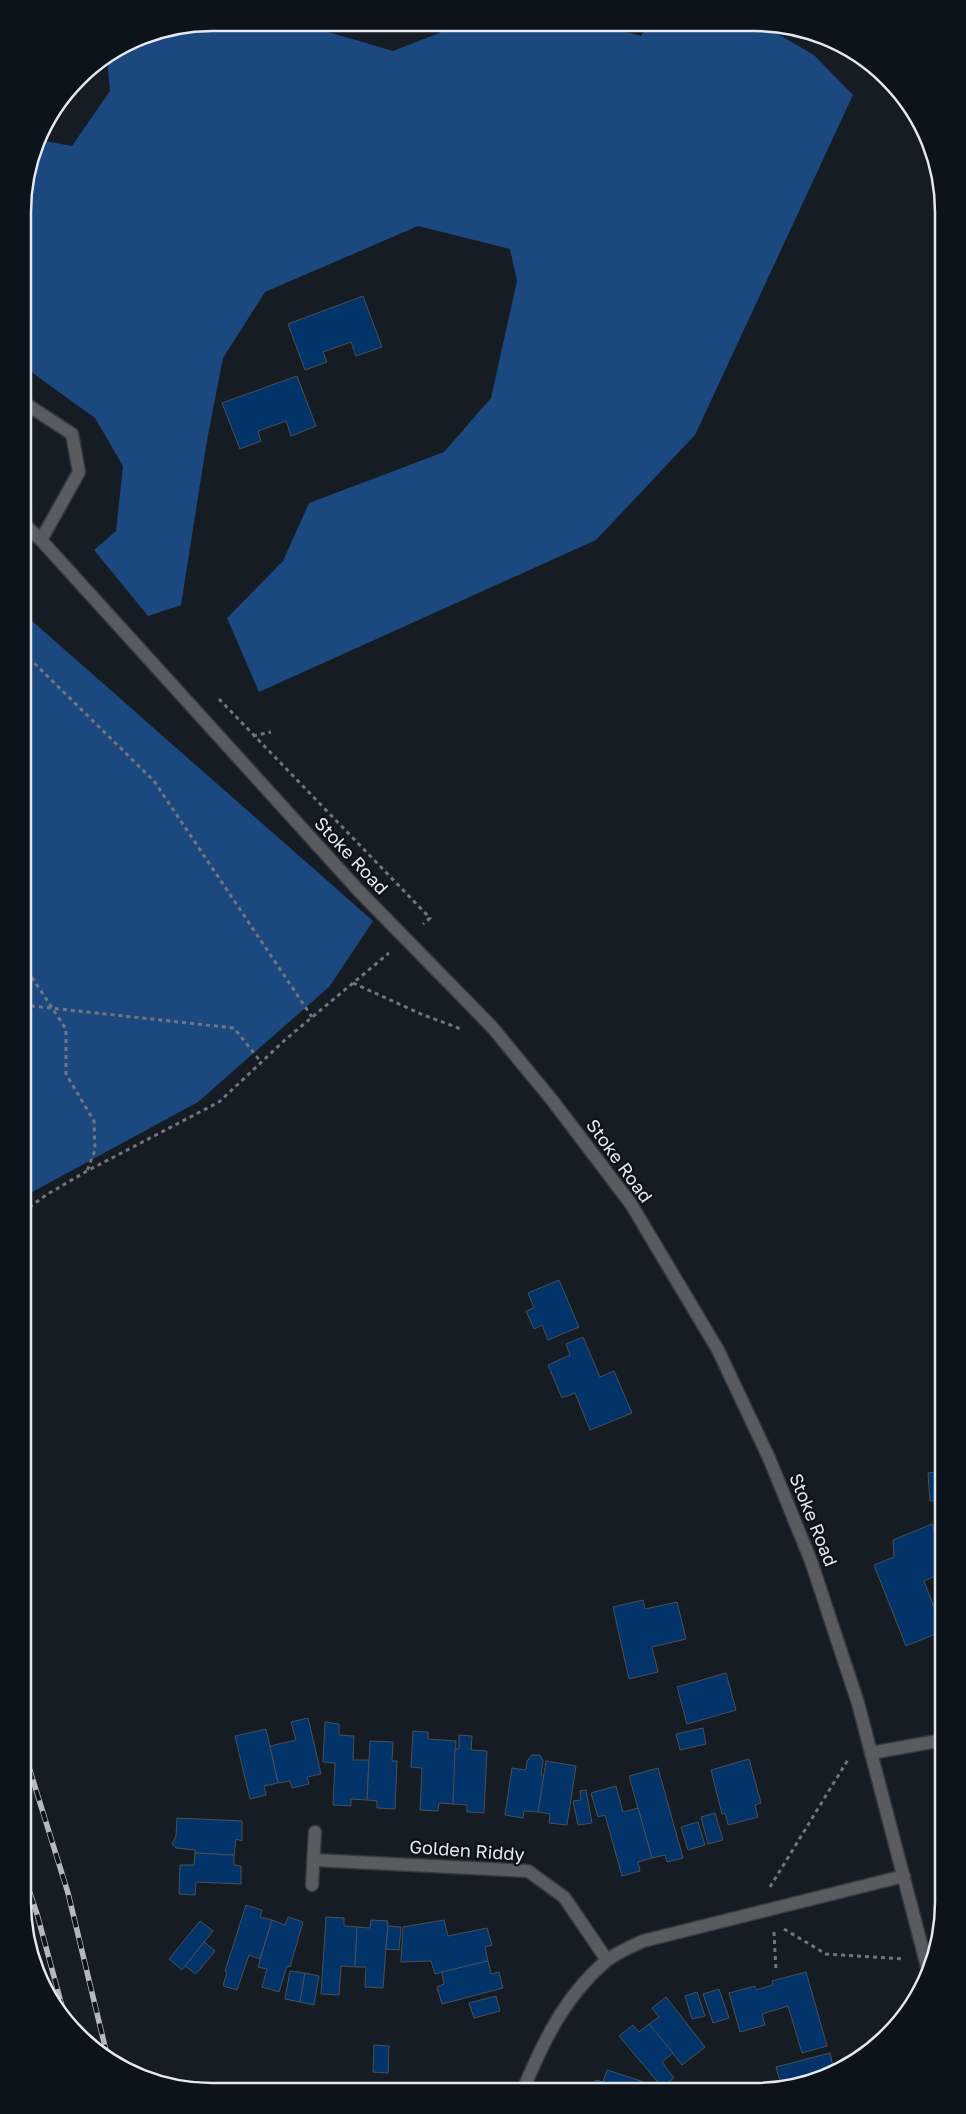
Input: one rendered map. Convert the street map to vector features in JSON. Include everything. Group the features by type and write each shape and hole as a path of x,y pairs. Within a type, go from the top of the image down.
{"street":[{"path":"31,407 72,434 79,472 41,540"},
{"name":"Stoke Road","path":"31,531 359,891 505,1042 631,1204 718,1350 769,1458 811,1561 866,1732 925,1959"},
{"path":"871,1754 935,1742"},
{"path":"312,1885 315,1832"},
{"name":"Golden Riddy","path":"314,1860 528,1871 564,1897 607,1960"},
{"path":"526,2083 549,2031 574,1995 607,1960 642,1941 904,1876"}],"path":[{"path":"31,660 154,781 312,1017"},
{"path":"31,1206 87,1171 219,1102 312,1017 430,918 215,695"},
{"path":"31,976 66,1029 66,1074 94,1120 94,1150 87,1171"},
{"path":"353,983 421,1014 465,1030"},
{"path":"31,1006 234,1028 261,1062"},
{"path":"866,1732 754,1912 826,1954 925,1961"},
{"path":"774,1923 776,1971"}],"shaded area":[{"path":"212,31 325,31 393,51 444,31 622,31 641,36 644,31 754,31 776,33 814,55 853,95 695,435 596,540 259,692 227,618 283,561 309,503 444,452 491,398 517,281 510,249 418,226 265,292 223,358 207,440 181,605 148,616 94,550 116,531 123,466 95,418 31,372 31,212 37,165 46,141 72,146 110,91 108,65 122,55 143,45 165,37 188,33"},
{"path":"31,620 373,921 329,987 198,1102 31,1193"}],"building":[{"path":"363,296 382,347 356,356 351,342 323,352 327,362 305,370 288,324"},
{"path":"297,376 316,426 291,436 286,421 258,431 261,441 240,449 222,403"},
{"path":"559,1280 579,1327 548,1340 542,1325 534,1329 526,1311 534,1308 528,1293"},
{"path":"583,1337 600,1377 614,1371 632,1413 590,1430 575,1393 562,1398 548,1365 570,1355 566,1344"},
{"path":"935,1472 935,1501 930,1501 928,1473"},
{"path":"932,1524 935,1532 935,1576 924,1581 935,1610 935,1634 906,1646 874,1565 894,1557 893,1540"},
{"path":"643,1600 645,1609 677,1602 686,1639 652,1647 658,1672 629,1679 613,1607"},
{"path":"726,1673 736,1710 687,1724 677,1687"},
{"path":"308,1718 321,1774 307,1777 309,1784 292,1788 290,1781 278,1783 270,1746 296,1740 291,1722"},
{"path":"325,1722 339,1724 339,1735 354,1736 353,1760 369,1760 367,1800 351,1799 351,1806 333,1805 335,1763 323,1762"},
{"path":"703,1728 706,1744 680,1750 676,1734"},
{"path":"266,1729 278,1783 264,1786 266,1795 250,1799 235,1736"},
{"path":"413,1731 428,1732 428,1739 456,1741 453,1804 439,1803 438,1811 420,1810 422,1768 411,1767"},
{"path":"459,1735 472,1736 471,1750 487,1751 484,1813 467,1812 467,1805 453,1804 455,1749 459,1749"},
{"path":"370,1741 393,1742 392,1761 397,1761 395,1809 377,1808 377,1801 367,1800"},
{"path":"532,1755 540,1755 543,1761 541,1775 544,1775 538,1812 524,1811 523,1818 505,1815 512,1768 526,1770 527,1761"},
{"path":"749,1759 761,1803 755,1805 758,1817 728,1825 725,1813 722,1814 711,1770"},
{"path":"546,1761 576,1766 567,1825 549,1823 550,1814 538,1812"},
{"path":"658,1768 683,1858 667,1862 665,1855 652,1858 629,1776"},
{"path":"616,1786 623,1812 638,1808 652,1858 638,1862 640,1871 622,1876 605,1815 598,1817 591,1793"},
{"path":"586,1790 592,1823 578,1825 573,1801 581,1800 580,1791"},
{"path":"715,1813 723,1840 708,1844 701,1817"},
{"path":"177,1818 242,1821 242,1841 236,1839 234,1855 195,1853 195,1850 176,1848 172,1844 176,1836"},
{"path":"698,1822 705,1845 688,1850 681,1827"},
{"path":"195,1853 234,1855 234,1865 241,1866 241,1884 196,1882 195,1895 179,1894 180,1865 194,1865"},
{"path":"246,1905 262,1910 260,1917 272,1920 260,1959 249,1955 237,1990 223,1986 227,1972 225,1971"},
{"path":"288,1917 303,1922 290,1967 287,1966 279,1992 262,1987 267,1969 258,1967 272,1920 285,1925"},
{"path":"326,1917 344,1918 344,1926 357,1927 355,1967 341,1966 339,1995 321,1994"},
{"path":"371,1920 388,1921 383,1988 365,1987 366,1967 355,1967 357,1927 370,1928"},
{"path":"444,1920 448,1936 487,1928 492,1945 485,1947 488,1961 435,1974 431,1961 401,1962 403,1927"},
{"path":"200,1921 213,1931 182,1970 169,1959"},
{"path":"388,1926 401,1927 399,1950 386,1949"},
{"path":"204,1942 215,1951 196,1974 185,1966"},
{"path":"488,1961 491,1974 499,1972 503,1988 442,2004 437,1987 444,1984 442,1972"},
{"path":"290,1971 305,1973 300,2002 285,1999"},
{"path":"806,1972 827,2046 802,2053 788,2006 762,2014 765,2025 740,2032 729,1993 755,1986 756,1990 773,1985 772,1981"},
{"path":"305,1973 319,1976 314,2005 300,2002"},
{"path":"719,1989 729,2018 713,2023 703,1994"},
{"path":"697,1992 705,2016 692,2019 685,1996"},
{"path":"496,1996 500,2011 474,2018 469,2003"},
{"path":"666,1997 705,2047 682,2065 649,2024 659,2017 652,2008"},
{"path":"649,2024 673,2053 662,2062 674,2078 667,2083 659,2083 619,2036 633,2025 639,2032"},
{"path":"374,2045 389,2046 388,2073 373,2072"},
{"path":"830,2053 833,2065 801,2077 780,2081 776,2067"},
{"path":"607,2070 644,2082 595,2083 596,2080 603,2082"}],"railway":[{"path":"31,1774 68,1893 105,2047"},
{"path":"31,1896 60,1999"}]}
